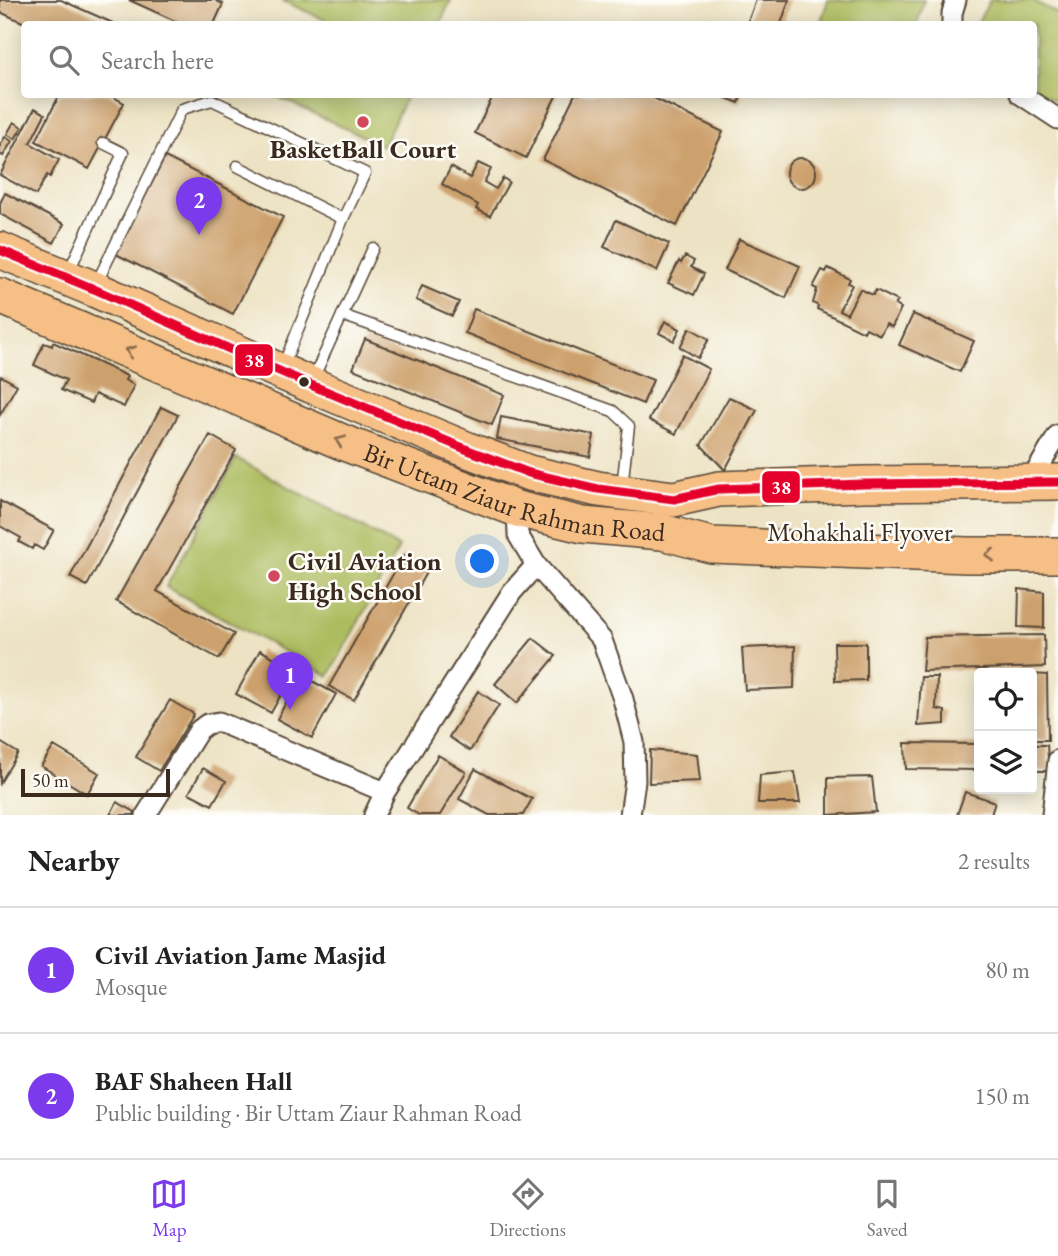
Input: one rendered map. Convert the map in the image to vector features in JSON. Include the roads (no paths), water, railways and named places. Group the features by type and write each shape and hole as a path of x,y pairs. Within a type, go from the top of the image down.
{"highway":[{"name":"Bir Uttam Ziaur Rahman Road","path":"0,250 468,450 529,473 598,489 674,499 719,489 1044,482"},
{"name":"Bir Uttam Ziaur Rahman Road","path":"0,296 342,442 517,509 583,525 662,532 711,545 967,555 1058,555"},
{"name":"Mohakhali Flyover","path":"674,499 1058,505"},
{"name":"Mohakhali Flyover","path":"662,532 1058,531"}],"street":[{"path":"952,21 956,0"},
{"path":"1026,98 1058,120"},
{"path":"1044,482 1058,435"},
{"path":"517,509 518,535 536,565 602,640 623,699 634,742 635,781 630,815"},
{"path":"374,815 385,792 512,592 536,565"},
{"path":"146,815 199,730 207,724 219,722 385,792"},
{"path":"1052,815 1058,760"}],"lane":[{"path":"80,283 182,108 212,100 365,173 343,219 296,378"},
{"path":"80,283 123,153 103,143"},
{"path":"237,166 343,219"},
{"path":"296,378 342,315 373,248"},
{"path":"342,315 613,411 629,426 621,492"}],"place":[{"name":"BasketBall Court","path":"363,122"},
{"name":"BAF Shaheen Hall","path":"199,235"},
{"name":"Civil Aviation High School","path":"274,576"},
{"name":"Civil Aviation Jame Masjid","path":"290,710"}]}
